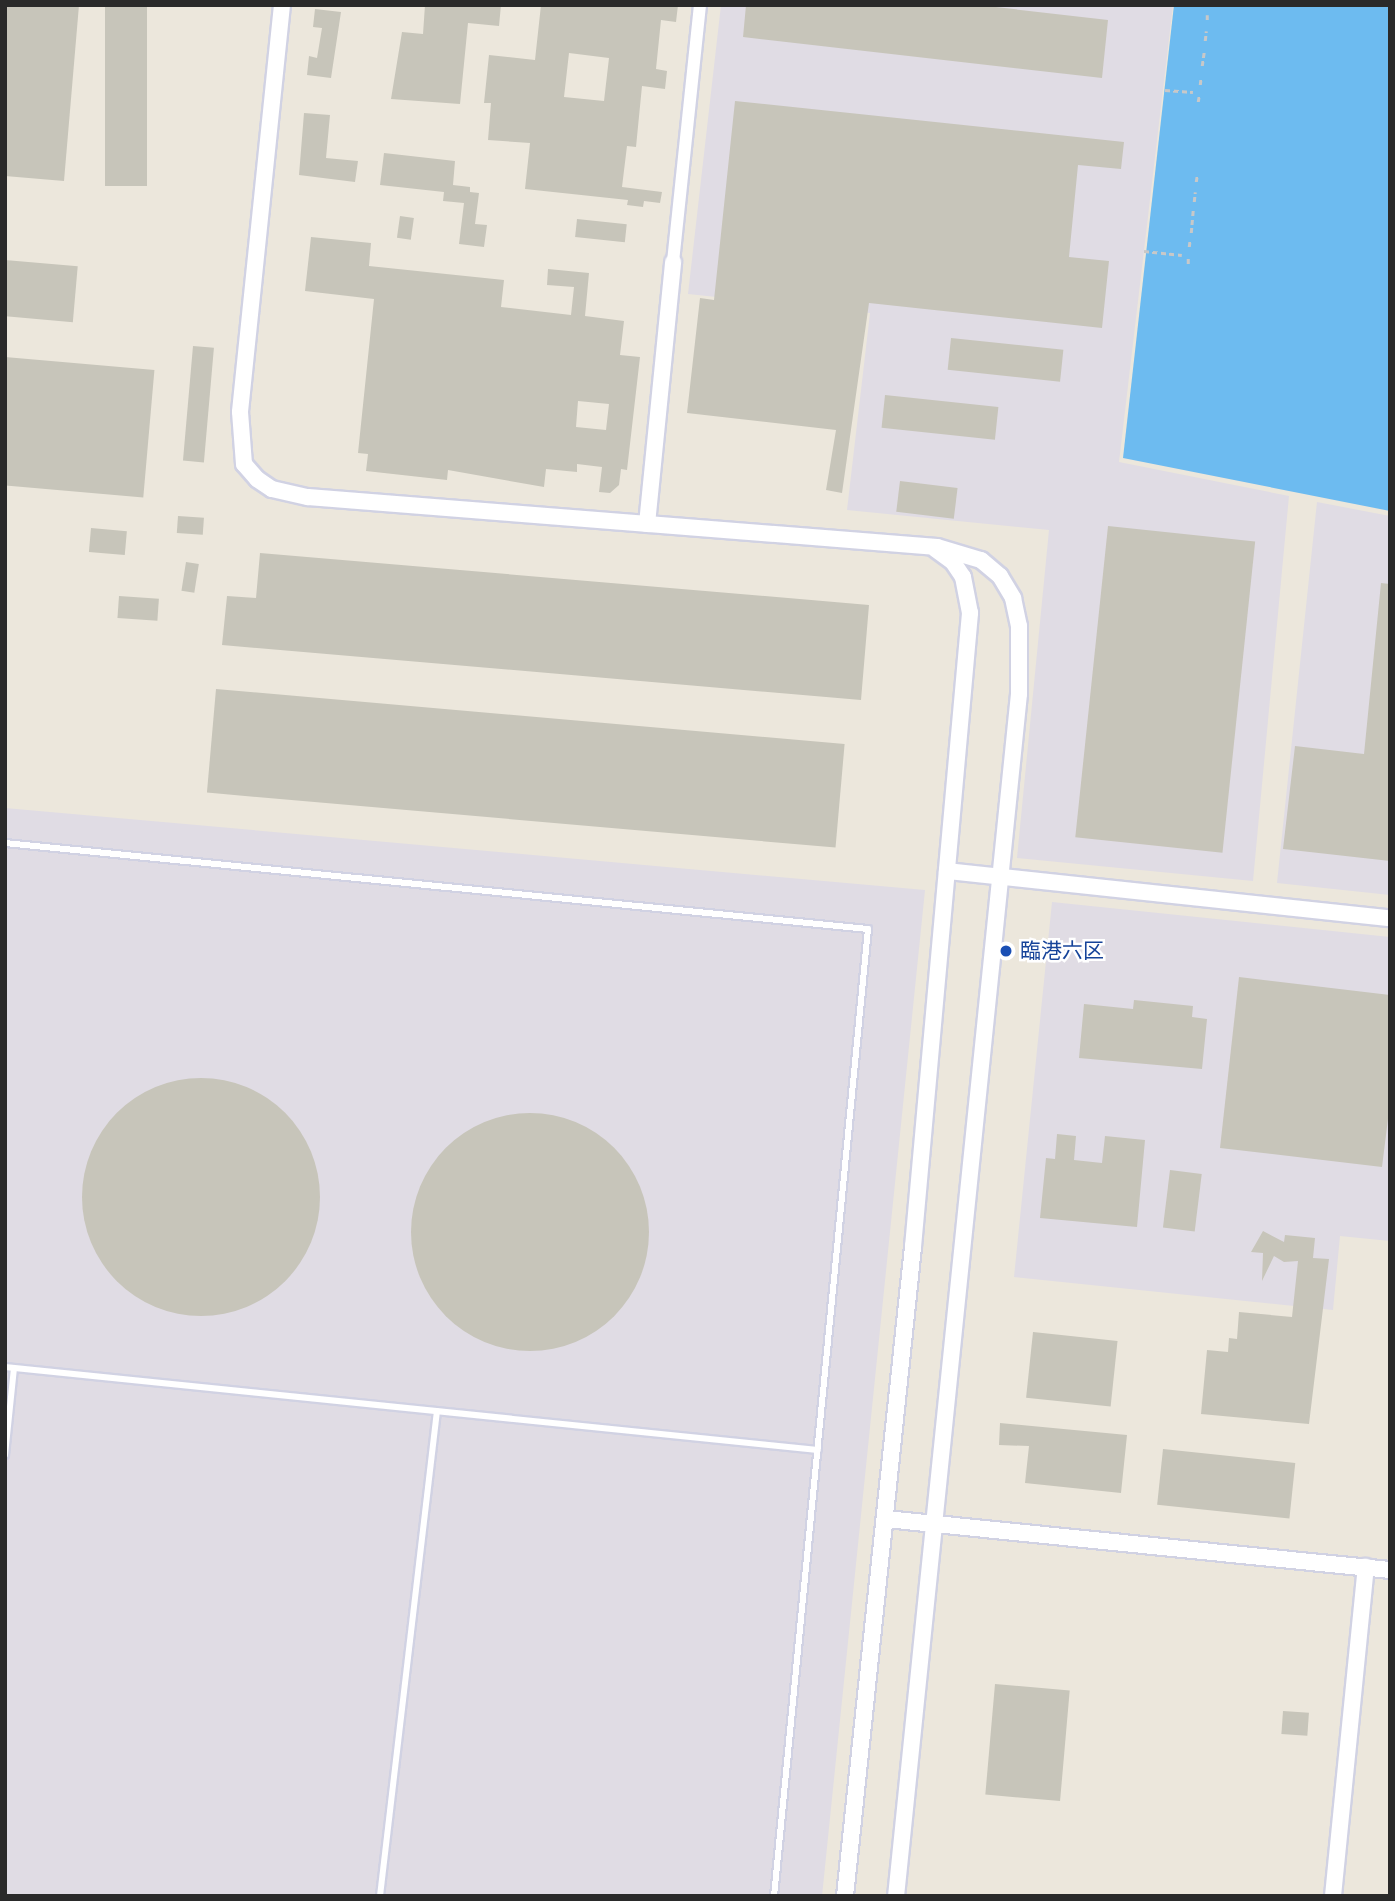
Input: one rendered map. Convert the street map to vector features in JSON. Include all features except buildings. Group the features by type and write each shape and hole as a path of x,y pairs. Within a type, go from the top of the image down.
{"street":[{"path":"282,5 240,412 244,464 272,489 308,497 926,546 981,560 1000,576 1013,598 1019,626 1019,694 895,1896"},
{"path":"646,524 700,5"},
{"path":"845,1896 886,1519 970,613 963,577 953,562 926,546"},
{"path":"947,871 1390,918"},
{"path":"886,1519 1390,1570"},
{"path":"1333,1896 1366,1567"}],"lane":[{"path":"5,844 868,929 774,1896"},
{"path":"5,1367 818,1450"},
{"path":"5,1455 14,1368"},
{"path":"380,1896 437,1411"}],"path":[{"path":"1207,20 1208,15"},
{"path":"1205,41 1206,31"},
{"path":"1202,66 1204,52"},
{"path":"1200,85 1201,77"},
{"path":"1165,90 1193,92"},
{"path":"1198,102 1199,96"},
{"path":"1196,181 1197,176"},
{"path":"1194,202 1195,192"},
{"path":"1191,233 1193,209"},
{"path":"1189,247 1190,239"},
{"path":"1144,251 1182,255"},
{"path":"1188,258 1188,264"}],"shaded area":[{"path":"721,5 1173,5 1119,462 1289,496 1253,881 1017,858 1049,530 847,510 870,313 688,294"},
{"path":"1317,502 1390,516 1390,895 1277,883"},
{"path":"5,808 925,890 822,1896 5,1896"},
{"path":"1052,902 1390,937 1390,1241 1340,1236 1333,1310 1014,1277"}],"water":[{"path":"1174,5 1390,5 1390,511 1123,458"}],"place":[{"name":"臨港六区","path":"1006,951"}]}
